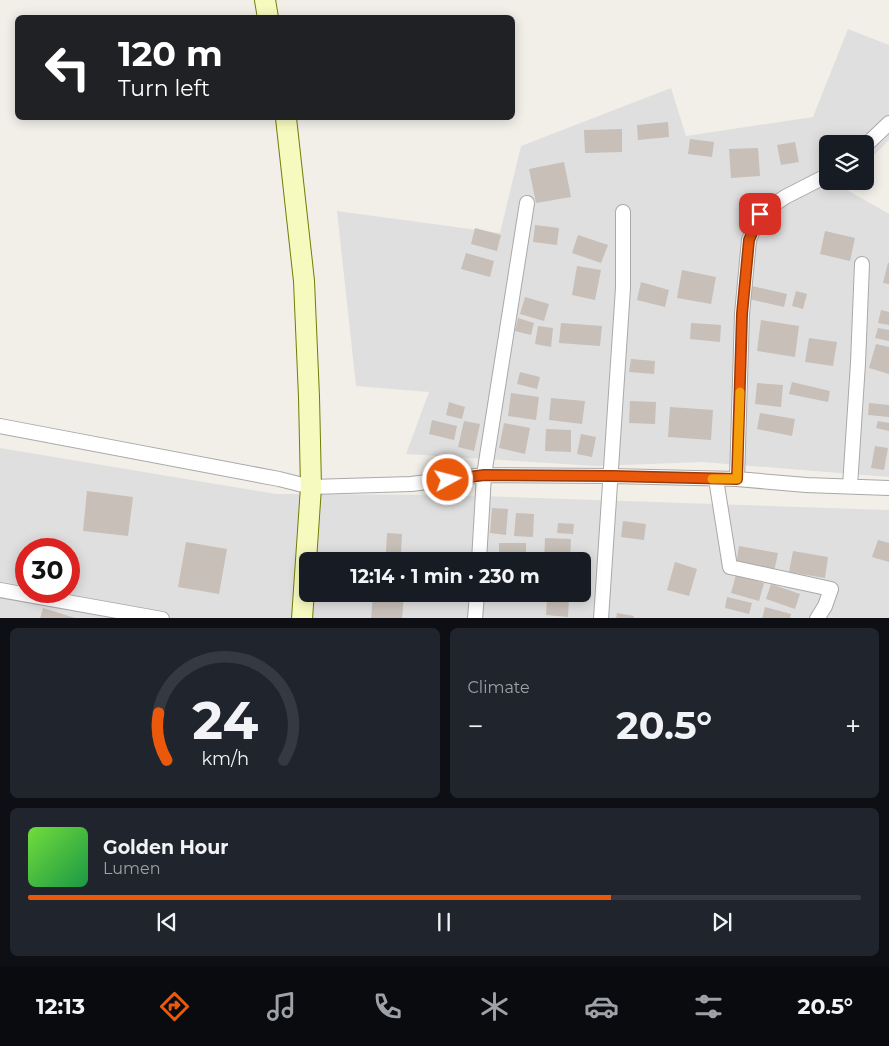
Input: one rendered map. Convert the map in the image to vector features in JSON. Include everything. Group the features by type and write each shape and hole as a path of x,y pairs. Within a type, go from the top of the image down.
{"main road":[{"path":"265,0 268,15"},
{"path":"286,120 304,281 309,397 311,487 302,618"}],"street":[{"path":"874,137 889,123"},
{"path":"737,479 742,314 749,240 760,214 785,197 819,179"},
{"path":"480,552 484,475 527,203"},
{"path":"601,618 612,476 623,288 623,212"},
{"path":"850,486 862,264"},
{"path":"0,426 279,479 311,487 411,484 484,475 737,479 889,488"},
{"path":"716,479 730,568 830,589 825,606 817,618"},
{"path":"0,590 162,618"},
{"path":"476,618 477,602"}],"shaded area":[{"path":"848,29 889,45 889,140 874,155 874,135 819,135 819,190 847,190 889,214 889,477 702,462 596,466 406,454 429,392 356,386 337,211 500,233 521,146 671,88 686,136 813,117"},
{"path":"0,448 276,494 449,495 889,510 889,618 0,618"}],"building":[{"path":"668,122 669,137 638,140 637,125"},
{"path":"622,129 622,152 585,153 584,130"},
{"path":"690,139 714,142 712,157 688,154"},
{"path":"795,142 799,162 781,165 777,145"},
{"path":"758,148 760,176 731,178 729,149"},
{"path":"564,162 571,197 536,203 529,169"},
{"path":"535,225 559,228 557,245 533,242"},
{"path":"475,228 501,235 497,251 471,244"},
{"path":"825,231 855,238 850,261 820,254"},
{"path":"578,235 608,245 601,263 572,253"},
{"path":"466,253 494,261 490,277 461,269"},
{"path":"889,263 889,284 883,283"},
{"path":"577,266 601,270 595,300 572,295"},
{"path":"682,270 716,277 711,304 677,298"},
{"path":"641,282 669,290 665,307 637,300"},
{"path":"752,286 787,294 784,307 749,299"},
{"path":"796,291 807,294 803,309 792,306"},
{"path":"525,297 549,304 544,321 520,314"},
{"path":"881,310 889,312 889,325 878,323"},
{"path":"518,318 534,323 531,335 515,331"},
{"path":"761,320 799,326 795,357 757,351"},
{"path":"561,323 602,326 600,346 559,343"},
{"path":"691,323 721,325 720,342 690,339"},
{"path":"538,326 553,328 551,347 535,344"},
{"path":"878,328 889,330 889,341 875,338"},
{"path":"809,338 837,342 833,366 805,362"},
{"path":"876,344 889,347 889,374 869,368"},
{"path":"631,359 655,361 654,374 629,372"},
{"path":"520,372 540,377 537,389 517,384"},
{"path":"792,382 830,391 828,402 789,394"},
{"path":"757,383 783,385 781,407 755,404"},
{"path":"511,393 539,397 536,420 508,416"},
{"path":"551,398 585,401 582,424 549,420"},
{"path":"630,401 656,402 655,424 629,423"},
{"path":"449,402 465,407 462,419 446,415"},
{"path":"869,403 889,405 889,417 868,415"},
{"path":"670,407 713,410 711,440 668,437"},
{"path":"760,413 795,419 792,436 757,429"},
{"path":"432,420 457,426 454,440 429,434"},
{"path":"464,421 480,424 474,451 458,447"},
{"path":"878,421 889,423 889,431 876,428"},
{"path":"504,423 530,428 525,454 499,448"},
{"path":"546,429 571,430 571,452 545,451"},
{"path":"581,434 596,437 592,457 577,454"},
{"path":"875,446 888,448 884,470 871,468"},
{"path":"87,491 133,497 128,536 83,531"},
{"path":"492,508 508,509 506,535 490,533"},
{"path":"516,513 534,514 533,537 514,536"},
{"path":"623,521 646,524 644,540 621,537"},
{"path":"558,523 574,524 573,534 557,533"},
{"path":"387,533 402,534 401,552 386,552"},
{"path":"545,538 571,539 570,552 544,552"},
{"path":"878,540 889,543 889,562 872,557"},
{"path":"186,542 227,549 219,594 178,587"},
{"path":"499,543 526,543 526,552 499,552"},
{"path":"739,546 778,553 774,572 736,565"},
{"path":"793,551 828,557 825,578 789,572"},
{"path":"675,562 697,569 689,596 667,590"},
{"path":"736,575 764,583 759,601 731,593"},
{"path":"771,584 800,594 795,609 766,599"},
{"path":"727,597 752,603 749,614 725,608"},
{"path":"372,602 403,602 402,618 371,618"},
{"path":"547,602 569,602 568,617 546,615"},
{"path":"765,607 791,614 790,618 762,618"},
{"path":"43,608 75,618 40,618"},
{"path":"617,613 634,616 633,618 616,618"}],"slow traffic":[{"path":"712,479 737,479 740,392"}],"route":[{"path":"448,480 484,475 737,479 742,314 749,240 760,214"}]}
